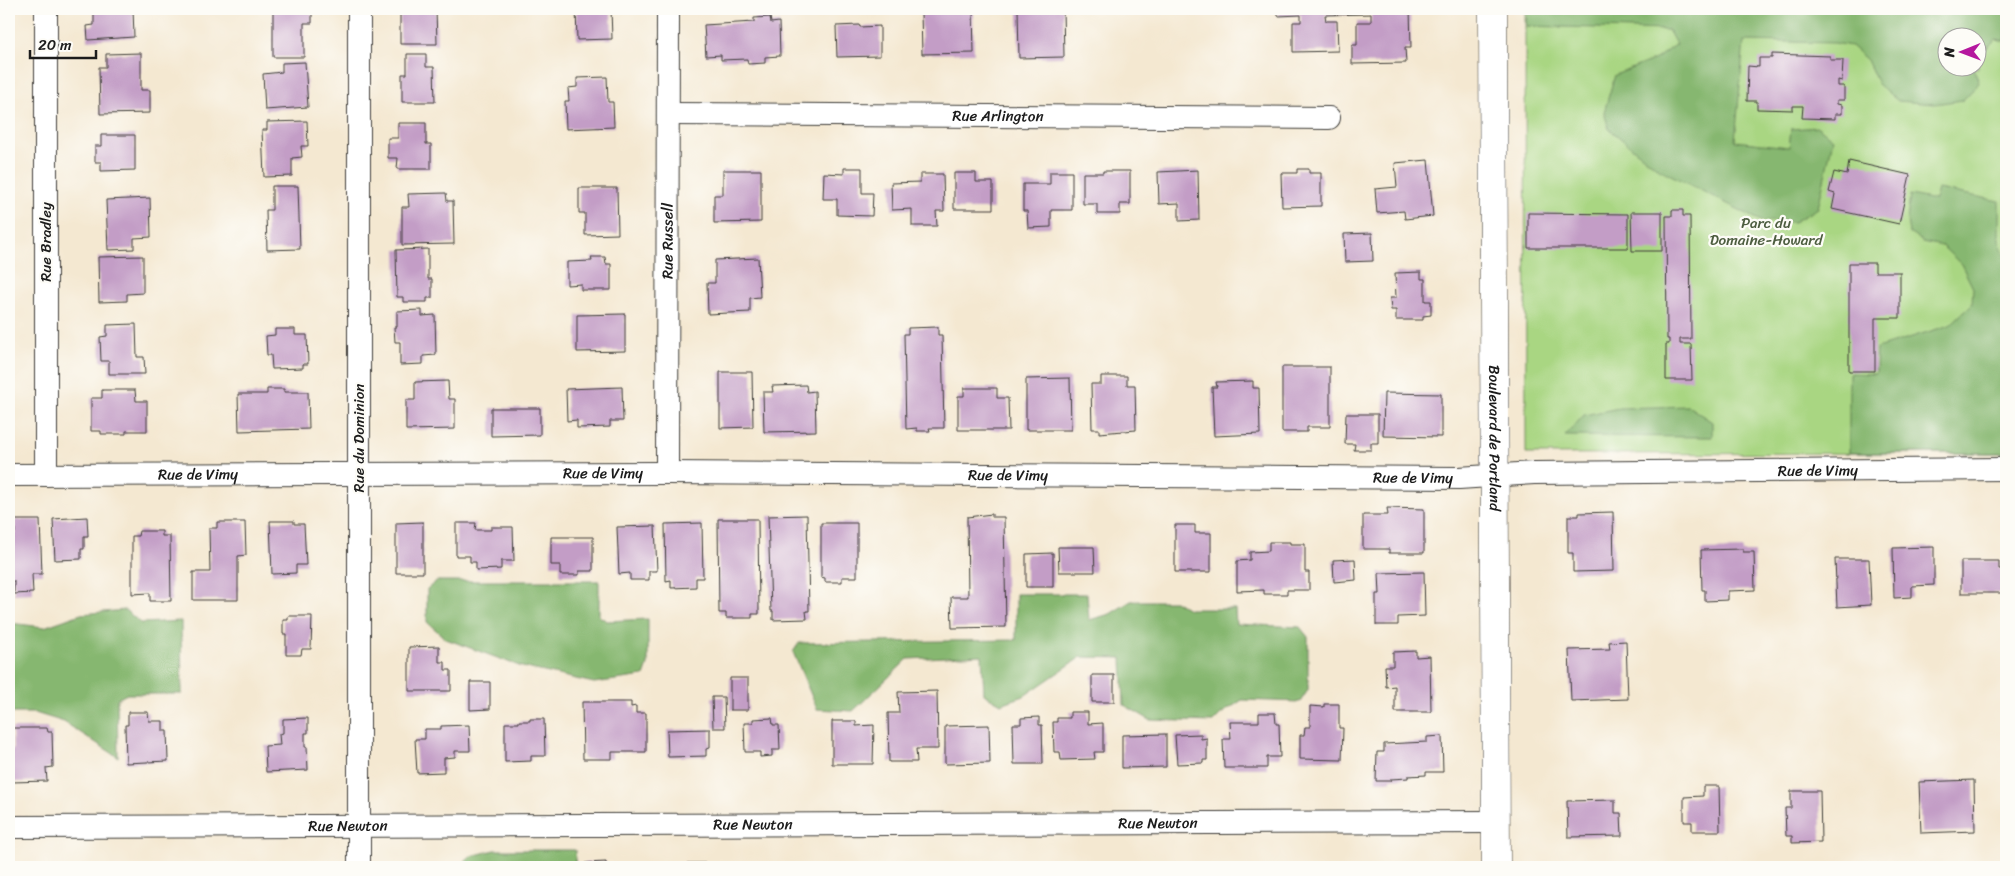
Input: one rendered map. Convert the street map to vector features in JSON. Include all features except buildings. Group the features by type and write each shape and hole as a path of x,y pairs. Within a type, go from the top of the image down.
{"main road":[{"name":"Boulevard de Portland","path":"1494,9 1496,867"}],"street":[{"name":"Rue Bradley","path":"46,9 46,475"},
{"name":"Rue du Dominion","path":"359,9 359,867"},
{"name":"Rue Russell","path":"667,473 668,9"},
{"name":"Rue Arlington","path":"668,114 1329,118"},
{"name":"Rue de Vimy","path":"9,475 667,473 1459,478 1534,473 2006,469"},
{"name":"Rue Newton","path":"9,827 1496,822"}],"green space":[{"name":"Parc du Domaine-Howard","path":"1525,9 2006,9 2006,453 1526,454"},
{"path":"1527,9 2006,9 2006,41 1996,39 1988,47 1988,28 1938,28 1938,78 1977,78 1979,83 1963,100 1934,104 1898,101 1878,84 1867,60 1851,46 1835,43 1744,41 1735,141 1789,147 1791,129 1818,127 1833,139 1818,208 1794,222 1761,221 1659,169 1609,129 1604,112 1615,75 1656,59 1676,44 1668,30 1526,26"},
{"path":"1938,189 1999,201 1999,241 2006,259 2006,453 1849,453 1849,373 1876,374 1877,348 1950,325 1972,304 1973,288 1961,264 1942,246 1923,242 1909,233 1907,220 1910,195 1935,200"},
{"path":"1688,406 1712,422 1712,437 1565,436 1584,415 1619,408"},
{"path":"437,581 599,581 599,616 607,621 648,619 648,665 644,676 594,683 522,667 446,639 427,622 427,589"},
{"path":"1016,594 1087,594 1089,620 1110,614 1131,601 1175,601 1188,609 1235,609 1236,624 1300,627 1308,637 1308,690 1300,702 1242,700 1221,714 1213,722 1150,720 1124,705 1122,658 1081,657 1024,696 1001,704 984,694 982,655 908,659 853,711 817,709 793,652 799,643 1016,640"},
{"path":"125,610 141,623 181,621 182,694 127,694 117,699 118,757 64,722 35,713 9,713 9,623 44,627 81,614"},
{"path":"495,850 575,850 576,867 462,867 463,862 471,856"}]}
